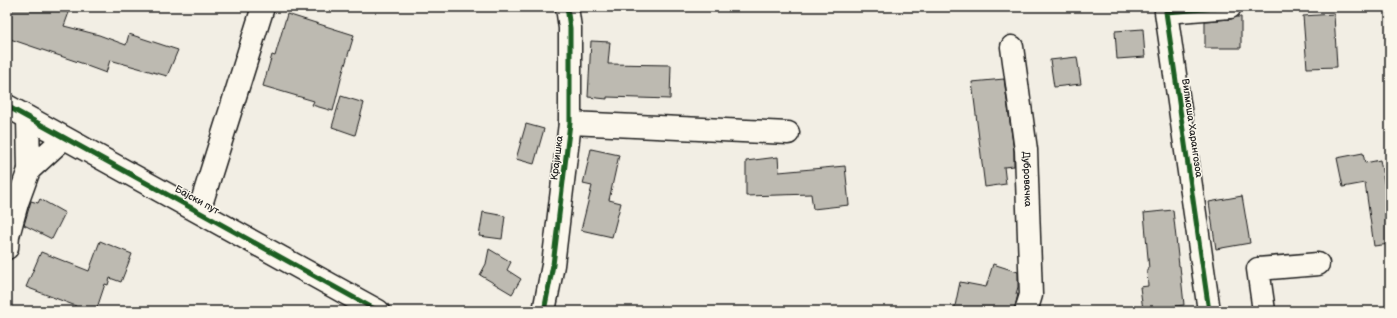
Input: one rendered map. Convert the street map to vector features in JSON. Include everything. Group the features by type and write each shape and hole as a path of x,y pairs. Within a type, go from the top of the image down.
{"street":[{"name":"Бајски пут","path":"199,211 263,7"},
{"name":"Крајишка","path":"544,311 553,265 570,123 570,28 566,7"},
{"name":"Вилмоша Харангозоа","path":"1209,311 1166,12 1230,7"},
{"name":"Дубровачка","path":"1012,47 1026,150 1031,295 1026,311"},
{"name":"Бајски пут","path":"7,106 378,311"},
{"path":"7,248 17,203 29,170 28,118"},
{"name":"Крајишка","path":"570,123 788,133"},
{"path":"29,170 64,138"},
{"path":"1264,311 1258,269 1318,264"}],"building":[{"path":"7,7 71,7 64,26 99,35 126,45 129,34 178,50 167,76 110,60 106,73 87,65 7,38"},
{"path":"287,14 354,35 333,111 312,105 314,101 263,86 272,55 275,56"},
{"path":"1334,14 1337,67 1307,68 1303,16"},
{"path":"1241,17 1241,48 1205,48 1205,21 1231,19"},
{"path":"1143,29 1145,57 1117,59 1115,31"},
{"path":"591,41 610,42 608,64 671,65 670,99 607,97 607,99 588,97"},
{"path":"1077,57 1081,84 1054,87 1050,60"},
{"path":"1004,79 1014,151 1014,166 1004,167 1006,184 985,187 972,82"},
{"path":"341,96 364,103 355,135 332,127"},
{"path":"526,124 544,129 534,164 516,159"},
{"path":"591,149 619,155 609,200 621,203 612,237 581,230 592,186 583,184"},
{"path":"1363,153 1365,163 1380,160 1390,214 1390,244 1374,246 1365,183 1343,187 1337,158"},
{"path":"778,157 779,172 845,166 849,205 813,209 811,194 746,196 746,161"},
{"path":"1242,196 1250,243 1216,249 1209,202"},
{"path":"40,199 65,213 52,239 24,225 31,201 38,203"},
{"path":"1173,210 1184,305 1143,310 1140,287 1148,286 1147,270 1149,269 1144,213"},
{"path":"483,212 505,216 502,239 479,236"},
{"path":"100,241 132,254 121,282 110,278 108,285 105,284 96,311 75,311 76,306 26,287 41,252 89,271"},
{"path":"489,249 511,262 507,270 521,279 512,294 480,275 486,264"},
{"path":"993,264 1018,272 1018,287 1016,294 1018,294 1014,311 954,311 960,282 986,287"}],"cycle path":[{"path":"544,311 553,265 570,123 570,28 567,7"},
{"path":"1209,311 1166,12 1230,7"},
{"path":"7,106 378,311"}]}
